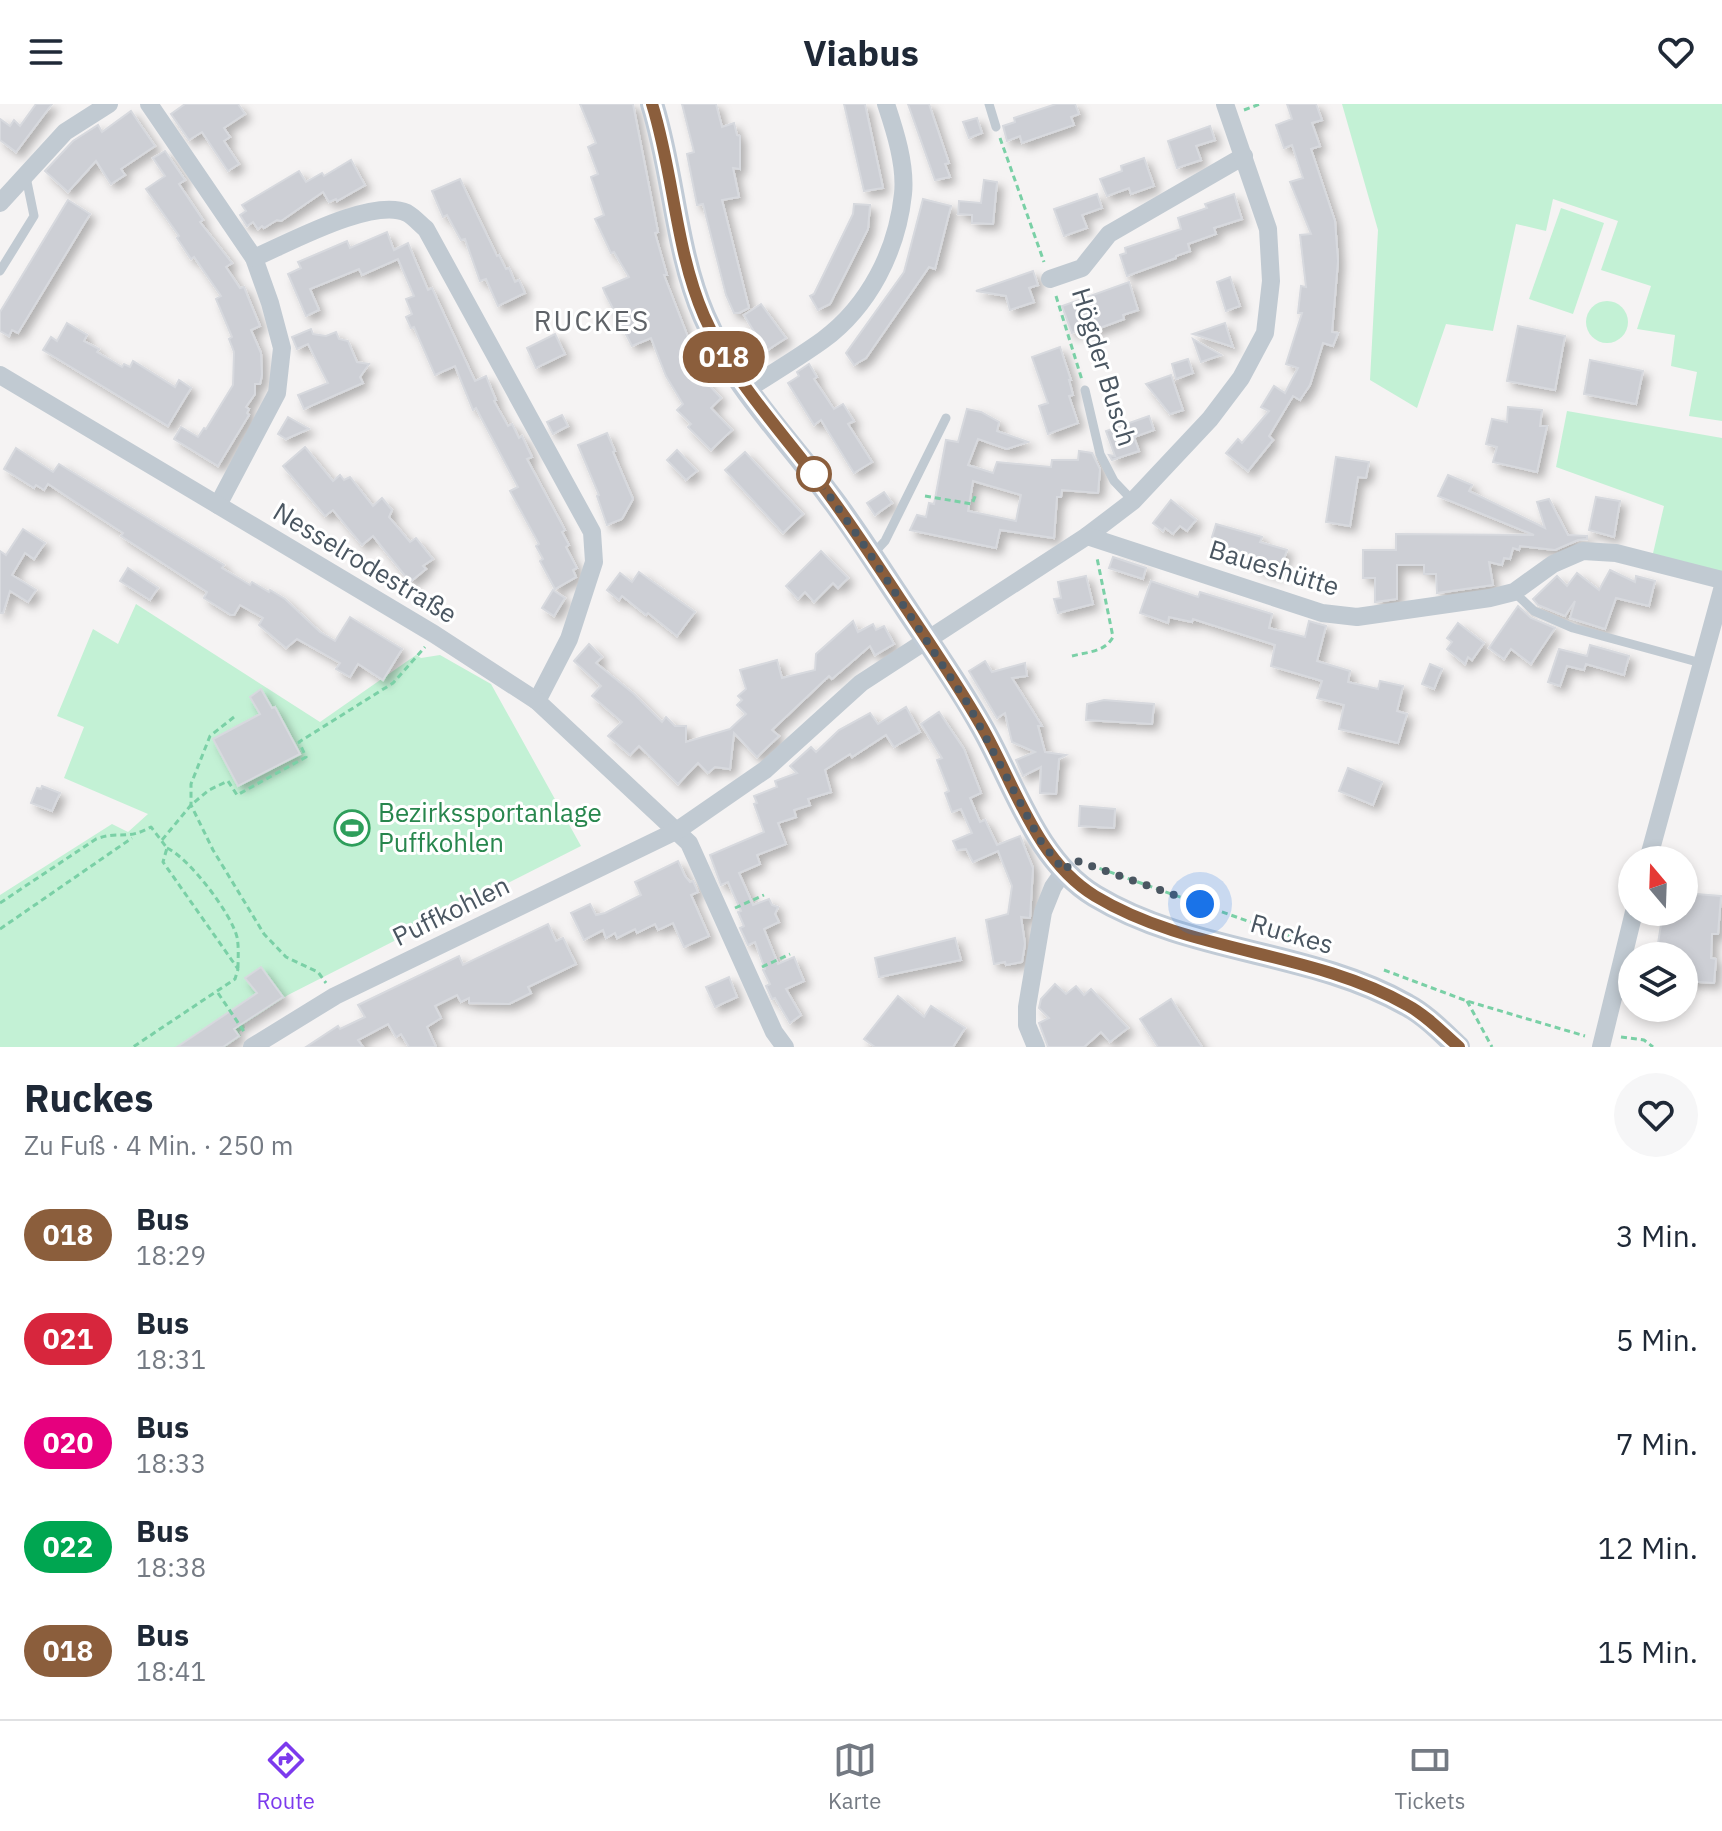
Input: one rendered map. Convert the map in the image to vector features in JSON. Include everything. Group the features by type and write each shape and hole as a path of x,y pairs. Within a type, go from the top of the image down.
{"main road":[{"name":"Ruckes","path":"652,104 693,288 721,352 746,390 814,474 872,556 982,726 1040,840 1064,871 1092,894 1157,925 1326,972 1376,979 1458,1047"},
{"name":"Ruckes","path":"1376,979 1446,1047"}],"street":[{"path":"0,203 65,132 109,104"},
{"path":"149,104 254,258 282,348 277,393 218,505"},
{"path":"746,390 832,332 849,317 881,270 893,244 903,192 899,153 886,104"},
{"path":"927,640 1092,538 1133,501 1210,419 1241,378 1265,333 1271,281 1268,229 1225,104"},
{"name":"Högder Busch","path":"1050,279 1082,268 1109,234 1244,156"},
{"path":"254,258 356,214 385,208 407,213 426,229 592,532 594,562 590,575 569,639 537,701"},
{"name":"Nesselrodestraße","path":"0,375 434,634 537,701 678,830"},
{"name":"Baueshütte","path":"1092,538 1322,613 1357,617 1514,592 1553,564 1583,551 1616,553 1722,580"},
{"path":"1652,846 1722,590"},
{"name":"Puffkohlen","path":"254,1046 335,996 678,830 765,770 861,683 927,640"},
{"path":"678,830 689,843 774,1032 785,1047"},
{"path":"1036,1047 1027,1025 1029,993 1043,912 1053,887 1064,871"},
{"path":"1602,1041 1631,926"}],"lane":[{"path":"989,104 996,127"},
{"path":"0,271 34,216 25,173"},
{"name":"Högder Busch","path":"1085,390 1100,454 1114,481 1133,501"},
{"path":"872,556 885,541 946,418"},
{"path":"1514,592 1534,611 1573,628 1701,663"}],"path":[{"path":"996,127 1050,279"},
{"name":"Högder Busch","path":"1050,279 1085,390"},
{"path":"925,496 972,504 976,494"},
{"path":"1072,656 1099,650 1109,645 1113,637 1092,538"},
{"path":"161,840 191,805 209,790 228,781 237,795 306,757 299,742 393,683 434,634"},
{"path":"234,717 210,736 191,784 191,805 213,850 264,934 286,957 318,972"},
{"path":"0,929 151,827 167,848 180,854 217,899 237,936 238,969 235,979 133,1047"},
{"path":"0,903 96,839 111,833 134,836"},
{"path":"167,848 163,862 238,969"},
{"path":"1064,871 1074,860 1338,953"},
{"path":"720,914 764,895"},
{"path":"747,973 790,954"},
{"path":"1376,979 1467,1001 1579,1036 1602,1041 1644,1040 1653,1047"},
{"path":"217,992 254,1046"},
{"path":"1467,1001 1492,1047"}],"green space":[{"path":"1342,104 1722,104 1722,421 1689,416 1697,372 1671,366 1675,335 1637,329 1651,286 1601,270 1618,221 1553,199 1546,231 1516,224 1493,331 1446,324 1417,408 1370,380 1378,230"},
{"path":"1561,208 1604,223 1573,314 1529,299"},
{"path":"1607,301 1622,307 1628,322 1622,337 1607,343 1592,337 1586,322 1592,307"},
{"path":"1567,411 1722,438 1722,580 1651,562 1664,506 1556,467"},
{"name":"Bezirkssportanlage Puffkohlen","path":"136,604 320,722 416,655 421,658 440,655 491,684 581,846 288,995 244,1024 245,1028 239,1032 241,1036 225,1047 0,1047 0,895 112,824 128,832 148,814 64,778 84,727 57,716 93,629 118,644"}],"building":[{"path":"36,104 52,104 16,152 0,140 0,119 10,126 14,120 20,126"},
{"path":"185,104 238,104 245,114 224,128 230,137 224,141 239,164 228,171 202,132 189,140 171,114"},
{"path":"580,104 633,104 658,232 655,233 667,275 664,275 705,381 721,398 711,408 732,430 711,450 688,427 691,424 677,410 683,404 666,376 651,338 632,346 603,288 629,277 614,252 611,253 595,219 604,215 591,177 598,174 588,147 596,143"},
{"path":"682,104 716,104 722,127 734,123 740,136 740,169 733,168 739,197 722,200 749,308 739,313 734,313 726,295 703,204 697,205 687,154 694,152"},
{"path":"844,104 865,104 883,188 864,191"},
{"path":"908,104 929,104 949,163 945,164 950,177 935,180"},
{"path":"1056,104 1075,104 1079,114 1071,117 1074,125 1022,143 1020,136 1007,141 1003,126 1015,122 1014,118"},
{"path":"1287,104 1316,104 1322,120 1312,123 1320,146 1311,149 1335,221 1338,261 1332,332 1338,333 1333,346 1323,343 1310,385 1300,400 1293,396 1269,436 1273,440 1248,471 1226,453 1238,439 1242,443 1269,411 1261,407 1274,386 1285,393 1298,368 1286,364 1302,313 1298,313 1301,286 1306,287 1300,235 1311,234 1290,182 1303,178 1292,145 1284,148 1276,125 1292,119"},
{"path":"131,111 155,146 121,169 125,175 111,184 96,161 68,192 45,171 73,141 98,125 102,132"},
{"path":"977,118 982,133 969,138 963,122"},
{"path":"1210,126 1215,140 1196,146 1201,160 1177,168 1168,141"},
{"path":"165,151 185,180 179,184 203,220 200,222 232,263 226,267 240,288 244,287 260,326 251,330 261,353 260,384 255,384 255,394 246,407 249,415 218,466 174,439 181,427 198,437 206,429 233,385 234,352 229,339 232,337 216,299 221,296 194,257 191,259 146,189 165,176 153,158"},
{"path":"1144,158 1154,186 1131,194 1129,188 1107,196 1100,179 1122,171 1121,166"},
{"path":"351,160 365,185 337,201 329,202 323,192 281,221 258,229 253,222 247,226 240,215 246,211 242,205 299,171 306,182 322,173 324,176"},
{"path":"460,179 497,256 506,269 509,268 515,282 519,280 525,293 498,306 486,279 480,281 465,239 461,240 447,215 443,217 432,191"},
{"path":"984,180 997,182 993,224 972,223 972,215 958,214 959,201 981,203"},
{"path":"1097,194 1102,208 1082,215 1087,228 1064,236 1054,209"},
{"path":"1234,194 1242,219 1214,228 1216,234 1188,244 1190,251 1176,258 1127,276 1120,255 1126,253 1125,248 1181,229 1178,218"},
{"path":"923,199 951,206 935,269 929,267 866,358 854,365 846,353 904,272"},
{"path":"68,200 90,214 18,333 12,330 9,336 0,331 0,312"},
{"path":"854,204 870,205 868,229 830,304 818,310 810,296 814,294 853,214"},
{"path":"387,232 394,250 408,243 428,290 432,288 475,381 486,376 494,401 508,426 512,424 519,438 522,436 532,457 527,459 565,530 562,532 569,545 566,547 577,568 573,570 576,577 555,589 540,561 543,559 536,546 539,544 510,491 518,487 476,408 473,410 455,366 435,375 414,327 411,328 406,317 412,314 406,299 414,296 398,259 362,275 359,269 310,289 319,310 306,316 288,274 301,268 298,262 347,241 350,248"},
{"path":"1033,271 1038,285 1029,288 1034,302 1010,310 1006,296 976,291"},
{"path":"1230,277 1240,306 1226,311 1217,282"},
{"path":"1129,282 1138,310 1123,315 1124,319 1089,332 1087,327 1072,333 1062,306"},
{"path":"761,304 786,338 766,351 744,315"},
{"path":"67,323 87,335 84,341 99,349 97,352 122,367 124,364 130,367 133,361 175,387 179,380 191,388 168,426 43,350 51,337 57,341"},
{"path":"1225,323 1233,347 1193,334"},
{"path":"1518,326 1565,336 1555,390 1507,381"},
{"path":"311,329 313,334 326,336 336,332 339,339 348,341 357,362 369,364 360,377 363,383 304,409 298,395 328,383 308,344 297,349 292,337"},
{"path":"555,334 565,354 536,368 527,348"},
{"path":"1193,339 1221,355 1201,362"},
{"path":"1060,347 1071,380 1073,395 1069,396 1078,423 1048,434 1039,406 1048,403 1032,357"},
{"path":"1188,359 1193,373 1176,379 1172,364"},
{"path":"1590,360 1643,371 1636,404 1584,394"},
{"path":"809,364 817,377 814,379 834,409 843,404 854,421 848,424 872,462 854,473 821,420 814,425 788,383"},
{"path":"1171,375 1183,410 1170,414 1146,384"},
{"path":"1508,407 1542,410 1540,426 1547,426 1537,472 1493,462 1497,447 1486,444 1492,419 1507,422"},
{"path":"967,409 981,412 999,422 997,431 1028,442 1007,449 978,439 968,465 993,473 997,462 1051,467 1052,460 1078,460 1079,451 1092,453 1100,469 1098,493 1062,490 1061,497 1057,497 1054,538 1000,530 996,548 910,530 917,515 926,517 929,503 934,504 946,440 958,442","holes":["973,481 1021,495 1016,521 968,511"]},
{"path":"562,415 568,426 553,434 547,422"},
{"path":"1149,416 1154,430 1134,437 1139,451 1112,460 1109,455 1115,456 1106,431"},
{"path":"288,417 309,429 286,439 278,434"},
{"path":"607,433 633,499 622,519 607,525 599,495 578,445"},
{"path":"305,447 333,481 340,475 344,480 350,477 373,506 382,498 392,510 389,517 410,542 416,538 433,559 423,566 426,569 410,582 373,536 362,545 333,510 325,516 283,466"},
{"path":"16,448 53,472 59,464 224,565 222,568 250,585 252,582 285,599 320,632 335,641 350,617 402,649 383,680 358,664 350,677 336,669 340,663 297,639 286,648 259,625 263,618 240,605 231,615 204,598 207,592 48,484 44,490 36,485 34,488 4,469"},
{"path":"677,450 697,471 686,480 667,460"},
{"path":"745,452 803,514 783,533 725,470"},
{"path":"1336,457 1369,462 1366,478 1358,477 1350,526 1326,522"},
{"path":"1448,475 1472,485 1469,491 1545,528 1537,502 1549,499 1568,535 1587,536 1587,539 1555,550 1513,548 1510,559 1504,558 1502,565 1489,562 1493,585 1437,593 1436,574 1424,574 1424,565 1397,565 1397,599 1375,602 1375,578 1363,578 1363,550 1396,550 1396,534 1534,535 1438,496"},
{"path":"884,492 892,503 875,515 867,503"},
{"path":"1596,497 1620,501 1614,537 1589,530"},
{"path":"1171,500 1196,520 1187,531 1180,526 1173,534 1153,523"},
{"path":"1216,524 1262,537 1260,542 1287,550 1279,574 1218,550 1221,540 1212,537"},
{"path":"23,529 45,543 34,559 25,553 12,575 36,590 28,602 10,591 3,613 0,613 0,551 6,555"},
{"path":"821,551 848,578 838,588 833,583 814,602 805,592 798,599 786,586"},
{"path":"1113,557 1146,568 1143,579 1109,568"},
{"path":"128,568 158,588 150,600 120,581"},
{"path":"1610,570 1635,582 1636,576 1655,581 1649,606 1616,598 1605,629 1570,618 1575,601 1565,616 1538,605 1533,599 1557,576 1567,586 1577,573 1599,590"},
{"path":"639,572 695,612 677,636 648,613 646,615 622,596 619,600 607,590 620,573 632,582"},
{"path":"1086,576 1093,604 1058,613 1054,599 1061,598 1058,582"},
{"path":"1151,581 1198,597 1200,592 1272,614 1269,628 1305,637 1309,621 1326,626 1317,661 1350,671 1348,682 1378,689 1380,681 1403,686 1397,711 1407,714 1398,743 1339,729 1344,705 1317,698 1322,681 1271,666 1275,645 1193,619 1192,622 1169,617 1168,623 1140,613"},
{"path":"553,590 565,598 554,616 542,608"},
{"path":"1518,606 1531,618 1555,628 1531,664 1511,649 1504,659 1489,648"},
{"path":"853,621 858,632 873,624 876,630 884,626 894,644 875,655 870,646 832,679 829,676 772,730 779,736 757,757 734,733 730,769 715,767 708,773 698,763 678,784 639,746 630,755 608,736 622,722 592,696 601,686 574,661 589,644 602,657 596,663 662,722 666,717 675,726 686,726 686,742 730,729 746,714 737,705 742,700 738,696 746,689 740,670 777,660 782,678 815,670 816,654"},
{"path":"1458,623 1484,643 1472,660 1468,657 1465,664 1447,649 1452,642 1447,638"},
{"path":"1590,645 1629,656 1624,675 1586,664 1584,670 1567,666 1560,686 1548,682 1559,649 1587,656"},
{"path":"985,661 992,672 1025,663 1027,676 1012,678 1042,726 1038,726 1045,752 1066,755 1059,759 1056,794 1040,793 1041,767 1023,776 1016,760 1035,752 1012,742 1005,713 997,718 969,671"},
{"path":"1430,664 1442,669 1434,689 1422,684"},
{"path":"261,689 272,708 275,707 300,754 238,786 213,739 260,714 250,697"},
{"path":"1104,700 1154,704 1152,724 1086,720 1087,704"},
{"path":"906,707 920,732 894,747 886,735 825,770 831,792 808,799 810,805 794,810 796,817 778,823 786,844 757,855 760,864 739,873 753,905 769,899 772,905 778,907 775,914 779,922 764,929 778,964 794,957 804,981 786,989 801,1015 790,1023 775,998 772,999 755,942 748,945 740,928 744,926 738,912 741,911 728,882 721,885 710,855 764,832 754,796 777,787 775,781 797,773 790,766 811,747 816,752 839,730 870,713 878,724"},
{"path":"939,712 964,749 981,793 970,798 980,822 985,820 997,845 1020,836 1033,868 1030,918 1021,917 1025,944 1022,962 994,964 986,920 1008,914 1012,886 998,851 973,862 966,849 957,850 953,841 972,833 961,809 952,812 945,793 949,791 937,760 942,758 921,724"},
{"path":"1348,768 1382,782 1373,805 1339,791"},
{"path":"42,786 60,793 52,811 31,803 37,788 41,789"},
{"path":"1080,806 1115,809 1114,828 1079,826"},
{"path":"678,861 698,892 691,895 709,936 684,947 673,923 658,930 655,924 637,933 635,929 617,938 615,933 606,938 603,930 584,940 571,913 590,904 596,915 605,913 641,895 635,882"},
{"path":"1698,894 1721,896 1718,934 1712,934 1711,958 1716,959 1714,983 1698,982 1698,942 1658,942 1661,926 1698,926"},
{"path":"548,924 556,941 563,938 576,964 528,987 531,993 509,1004 469,1003 469,998 461,1002 457,995 435,1006 441,1018 427,1027 436,1047 409,1047 401,1034 396,1037 388,1024 358,1040 363,1047 306,1047 338,1026 340,1029 365,1017 358,1005 459,956 463,965"},
{"path":"955,938 961,960 879,977 875,958"},
{"path":"261,967 283,997 234,1029 239,1036 223,1047 177,1047 257,993 245,978"},
{"path":"729,977 737,997 715,1007 706,987"},
{"path":"1055,984 1066,994 1076,986 1084,995 1091,989 1128,1028 1110,1042 1101,1032 1084,1047 1048,1047 1039,1023 1049,1018 1039,1008 1041,999"},
{"path":"898,996 924,1017 931,1006 965,1028 953,1047 875,1047 864,1039"},
{"path":"1171,999 1202,1047 1158,1047 1140,1019"}],"bus line":[{"name":"018","path":"652,104 693,288 721,352 746,390 839,508 927,640 982,726 1040,840 1064,871 1092,894 1131,915 1201,938 1326,972 1409,1005 1459,1047"}],"place":[{"name":"Bezirkssportanlage Puffkohlen","path":"352,828"}],"district":[{"name":"RUCKES","path":"592,321"}],"route":[{"path":"814,474 982,726 1040,840 1064,871 1074,860 1200,904"}]}
